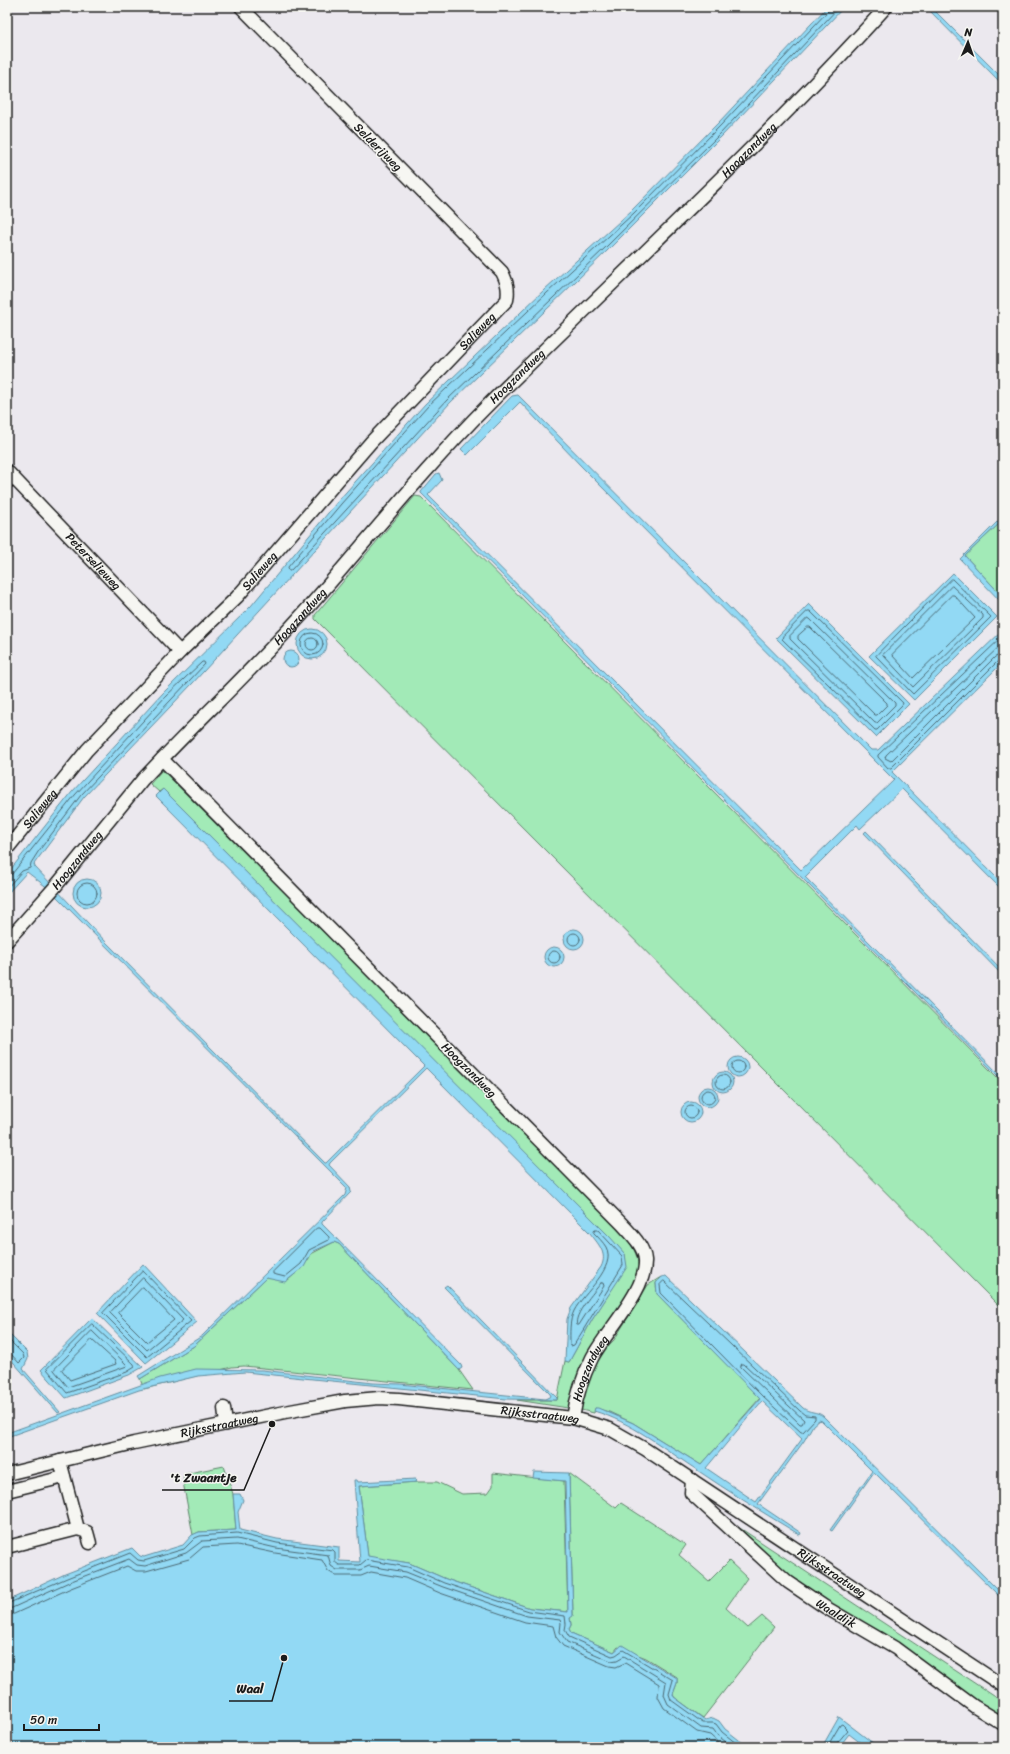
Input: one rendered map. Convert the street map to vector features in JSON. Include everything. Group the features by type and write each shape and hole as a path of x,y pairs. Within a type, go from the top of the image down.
{"street":[{"name":"Selderijweg","path":"241,7 502,272 507,281 508,291"},
{"name":"Hoogzandweg","path":"7,941 53,890 143,779 307,609 415,482 488,405 755,145 826,73 886,7"},
{"name":"Salieweg","path":"7,849 87,750 180,652 237,597 370,442 507,300 508,291"},
{"name":"Peterselieweg","path":"7,471 180,652"},
{"name":"Hoogzandweg","path":"162,759 622,1224 640,1246 645,1258 644,1273 635,1292 592,1358 577,1401 573,1418"},
{"name":"Rijksstraatweg","path":"7,1474 134,1443 226,1424 320,1405 379,1398 573,1418 595,1424 625,1436 1003,1686"},
{"path":"224,1408 226,1424"},
{"path":"60,1461 78,1529"},
{"path":"7,1491 64,1477"},
{"name":"Waaldijk","path":"692,1480 691,1493 788,1582 825,1607 895,1648 975,1707 1003,1724"},
{"path":"7,1547 78,1529 87,1532 90,1543"}],"green space":[{"path":"415,496 421,497 1003,1083 1003,1310 315,619 315,615"},
{"path":"1003,520 1003,597 965,556"},
{"path":"162,770 619,1228 631,1245 637,1256 637,1277 568,1408 517,1400 557,1400 565,1361 569,1362 592,1320 626,1267 625,1254 163,789 159,792 150,784"},
{"path":"334,1242 339,1244 459,1370 473,1390 244,1366 232,1367 144,1389 140,1379 194,1346 266,1278 288,1280 304,1265 311,1254"},
{"path":"661,1277 656,1283 657,1294 760,1398 701,1465 633,1423 609,1412 595,1408 594,1413 581,1410 581,1401 597,1356 614,1340 648,1285"},
{"path":"224,1466 233,1494 236,1530 199,1532 193,1535 183,1482 184,1474"},
{"path":"493,1473 564,1481 568,1612 530,1608 446,1579 409,1563 368,1557 359,1486 437,1482 462,1494 488,1493 493,1486"},
{"path":"569,1473 616,1508 621,1503 686,1545 679,1555 709,1581 729,1561 747,1578 726,1608 748,1628 762,1616 774,1627 703,1718 674,1697 673,1694 677,1683 677,1677 646,1658 618,1647 614,1652 571,1633 569,1629 571,1625 570,1617 573,1615"},
{"path":"711,1509 1003,1702 1003,1722 778,1571"}],"water":[{"path":"827,7 844,7 722,136 608,250 450,403 192,684 84,797 34,864 35,867 106,942 326,1163 424,1066 156,796 163,789 610,1237 625,1254 627,1267 592,1320 569,1362 565,1361 567,1319 571,1308 601,1267 603,1262 603,1253 590,1233 426,1068 330,1163 329,1165 350,1187 351,1192 322,1222 322,1224 461,1365 462,1368 459,1370 339,1244 334,1242 314,1251 304,1267 285,1282 266,1278 194,1346 140,1379 138,1376 202,1336 345,1195 347,1188 49,889 27,872 7,894 7,874 72,792 163,693 251,606 338,501 425,404 544,290 631,211 719,122"},
{"path":"926,7 931,7 1003,79 1003,85"},
{"path":"518,395 871,750 878,750 1003,630 1003,662 892,772 1003,884 1003,891 902,789 860,829 857,825 805,877 1003,1078 1003,1081 421,493 436,474 439,473 442,480 428,495 801,870 894,780 581,466 520,402 467,455 461,449 512,396"},
{"path":"1003,516 1003,520 965,556 1003,597 1003,604 960,559"},
{"path":"953,573 997,617 914,700 869,656"},
{"path":"809,604 909,704 876,737 776,638"},
{"path":"312,629 323,633 327,644 323,655 312,659 301,655 297,644 301,633"},
{"path":"288,651 294,651 299,656 297,665 294,667 288,667 283,662 283,656"},
{"path":"866,831 1003,971 1003,976 864,833"},
{"path":"87,879 97,883 101,893 97,903 87,907 77,903 73,893 77,883"},
{"path":"570,929 578,929 584,935 584,943 578,949 570,949 564,943 564,935"},
{"path":"550,947 558,947 564,953 564,961 558,967 550,967 544,961 544,953"},
{"path":"734,1057 742,1057 748,1063 748,1071 742,1077 734,1077 728,1071 728,1063"},
{"path":"719,1072 727,1072 733,1078 733,1086 727,1092 719,1092 713,1086 713,1078"},
{"path":"704,1087 712,1087 718,1093 718,1101 712,1107 704,1107 698,1101 698,1093"},
{"path":"687,1102 695,1102 701,1108 701,1116 695,1122 687,1122 681,1116 681,1108"},
{"path":"143,1264 197,1322 146,1363 97,1313"},
{"path":"666,1276 803,1408 823,1416 1003,1595 1003,1600 874,1472 832,1531 830,1530 872,1471 822,1421 819,1420 813,1425 804,1441 758,1504 801,1533 800,1535 720,1486 633,1428 594,1411 595,1408 598,1408 633,1423 701,1465 760,1399 657,1294 656,1283 661,1277","holes":["762,1401 802,1439 756,1502 706,1468"]},
{"path":"447,1285 557,1398 557,1400 506,1399 245,1372 198,1376 139,1390 7,1437 7,1433 160,1378 196,1369 262,1370 373,1383 400,1384 545,1399 551,1396 444,1287"},
{"path":"92,1318 143,1367 129,1375 66,1398 41,1370"},
{"path":"7,1332 27,1352 28,1359 23,1369 60,1412 58,1413 7,1355"},
{"path":"534,1472 569,1473 573,1616 570,1618 571,1625 569,1629 571,1633 614,1652 622,1645 677,1678 677,1683 673,1694 674,1697 705,1720 713,1718 719,1721 725,1729 748,1747 7,1747 7,1601 65,1574 132,1548 140,1556 144,1557 183,1545 192,1535 199,1532 236,1530 233,1494 240,1494 243,1500 238,1512 240,1530 277,1539 339,1547 339,1561 360,1562 354,1480 357,1480 358,1482 416,1479 417,1482 359,1486 368,1556 409,1563 446,1579 530,1608 568,1612 565,1481 533,1478"},
{"path":"839,1717 878,1747 866,1747 849,1734 839,1747 822,1747"}],"place":[{"name":"'t Zwaantje","path":"272,1424"},
{"name":"Waal","path":"284,1658"}]}
